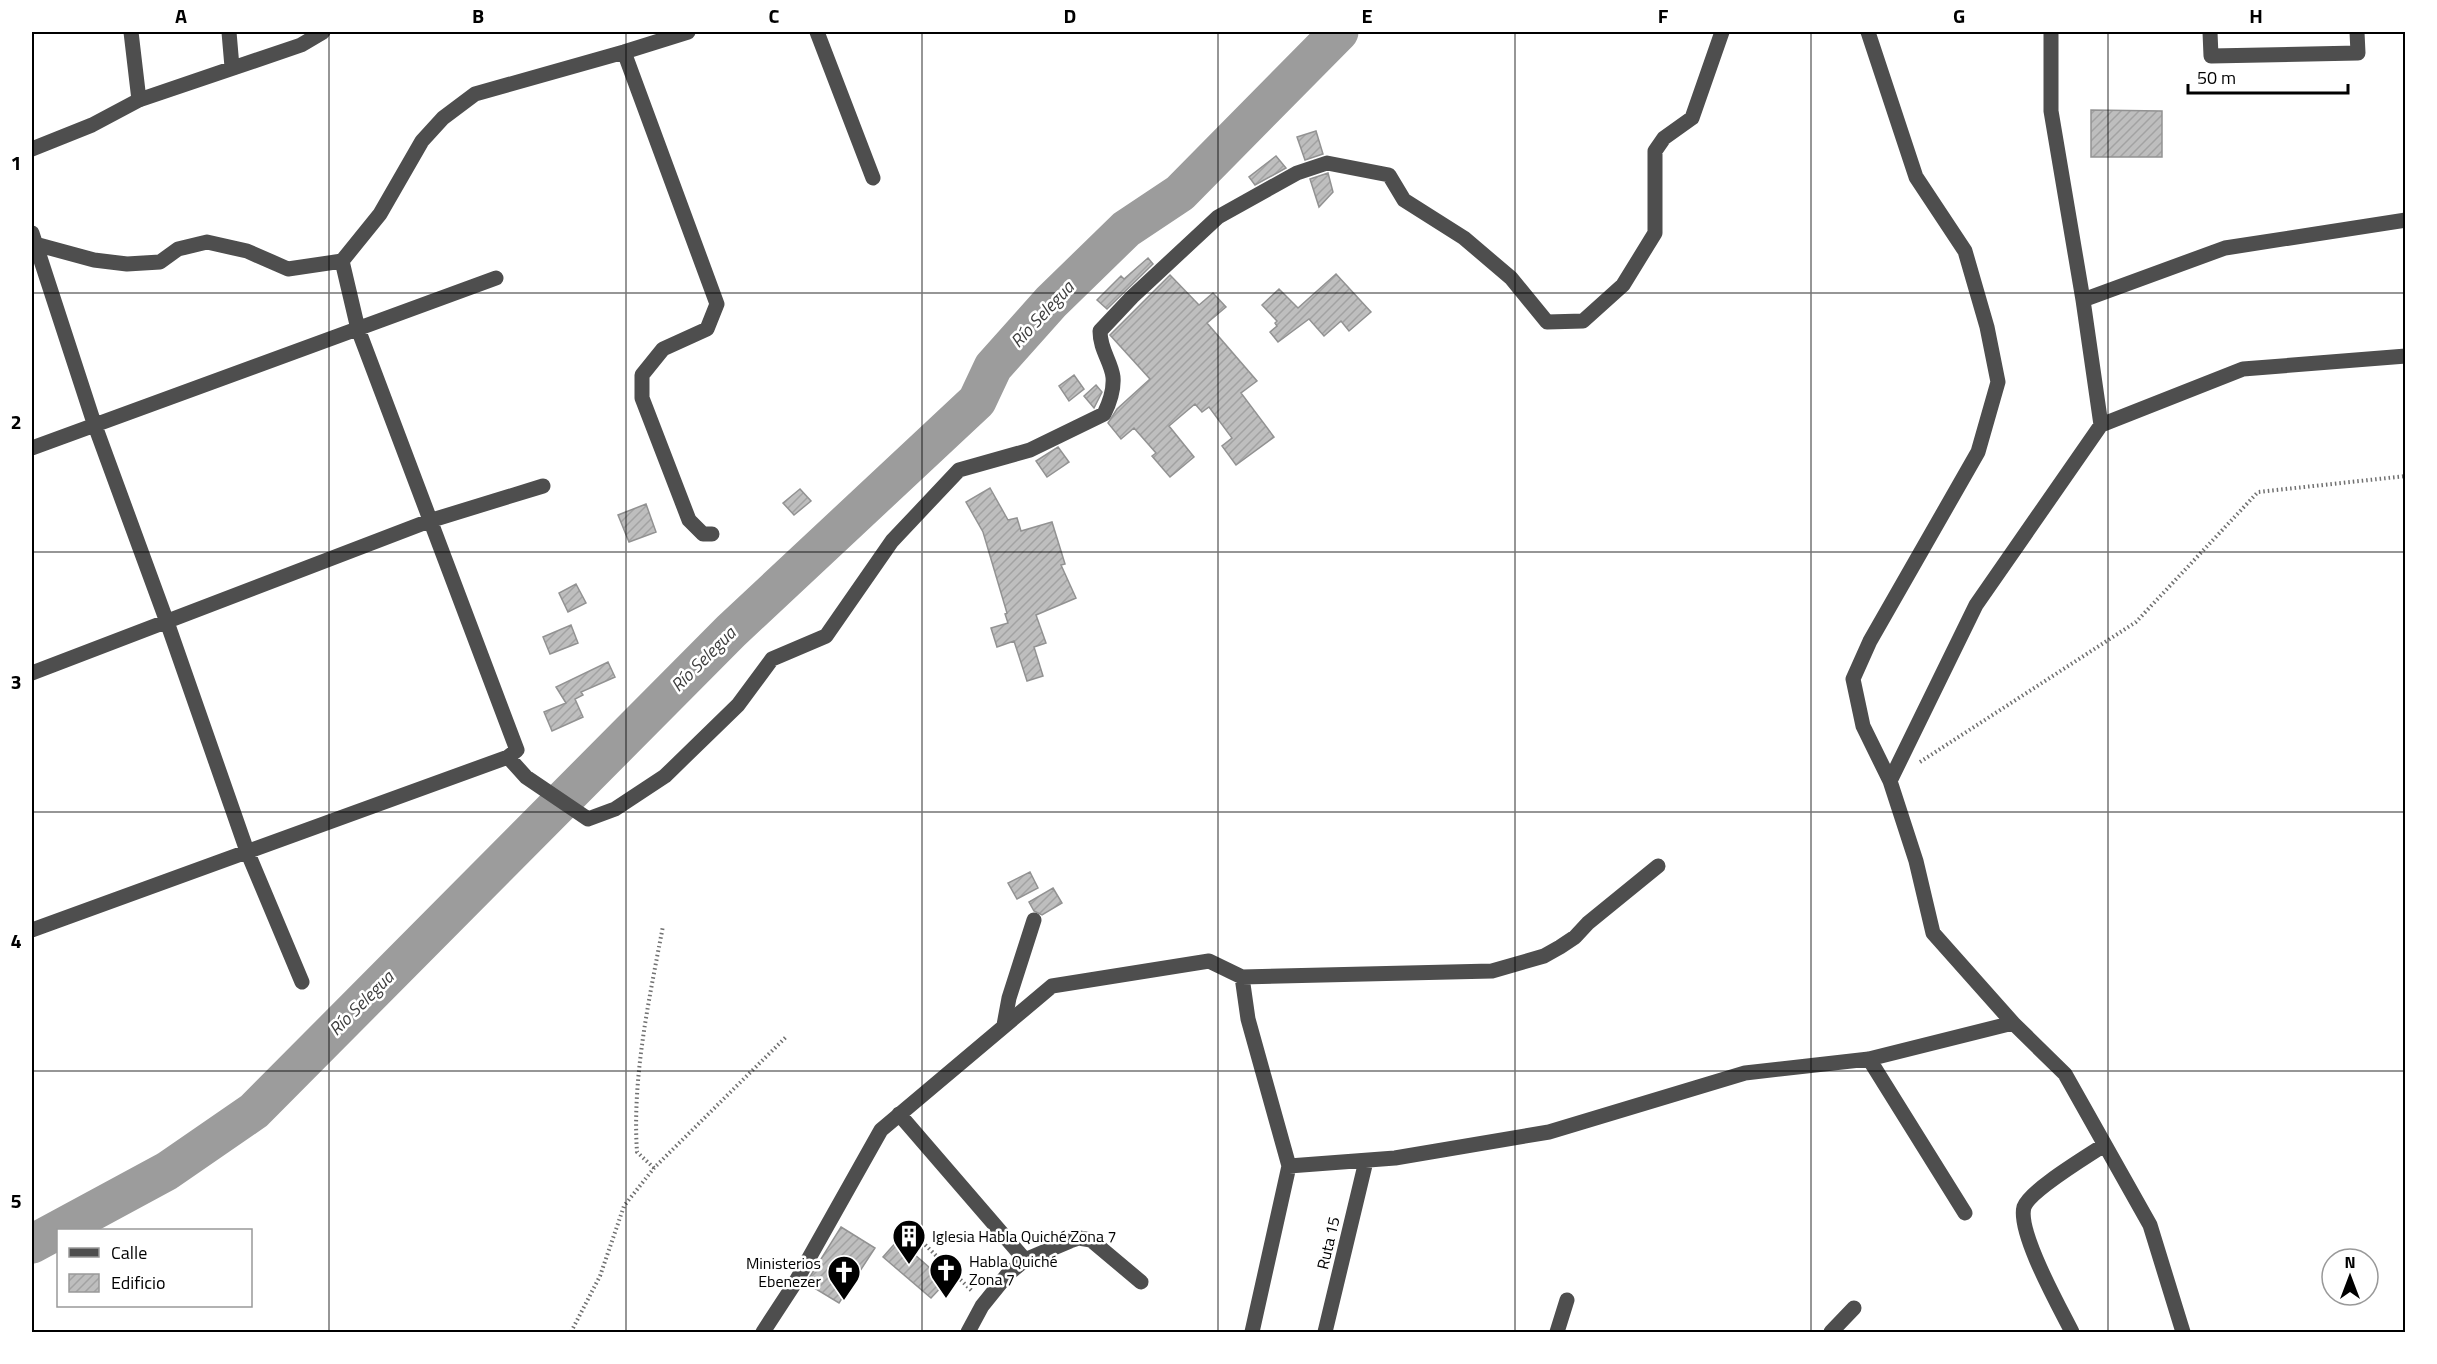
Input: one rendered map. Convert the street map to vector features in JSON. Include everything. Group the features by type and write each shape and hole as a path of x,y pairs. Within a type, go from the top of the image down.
{"street":[{"path":"131,32 139,100"},
{"path":"229,32 232,67"},
{"path":"32,149 92,125 139,100 301,45 323,32"},
{"path":"33,238 94,260 127,264 160,262 178,249 207,242 247,252 288,269 342,261 380,214 422,141 442,118 475,94 688,32"},
{"path":"817,32 873,178"},
{"path":"508,757 526,777 588,819 615,809 665,776 738,705 772,659 826,636 892,541 958,470 1030,450 1104,414 1109,404 1113,377 1100,344 1100,331 1132,297 1218,216 1297,173 1327,163 1389,175 1404,200 1464,238 1511,278 1547,322 1583,321 1623,285 1655,233 1655,151 1664,138 1692,118 1722,32"},
{"path":"1868,32 1916,177 1965,251 1987,327 1998,382 1978,452 1870,641 1853,679 1863,726 1890,781 1916,861 1933,933 2013,1023 2065,1074 2150,1225 2183,1332"},
{"path":"2051,32 2051,111 2083,300 2101,425"},
{"path":"2211,32 2211,56 2358,53 2356,32"},
{"path":"624,52 717,304 707,329 663,349 642,375 642,398 689,520 703,534 712,534"},
{"path":"2083,300 2225,248 2406,220"},
{"path":"33,238 94,423 247,851 302,982"},
{"path":"32,930 508,757 517,750 358,329 342,261"},
{"path":"32,448 94,423 496,278"},
{"path":"1890,781 1976,605 2101,425 2243,369 2406,356"},
{"path":"32,673 429,520 543,486"},
{"path":"763,1332 795,1283 881,1130 1052,986 1209,961 1242,976 1492,971 1544,956 1560,947 1575,937 1588,923 1658,866"},
{"path":"1004,1025 1009,998 1034,920"},
{"path":"1242,976 1248,1019 1288,1166 1252,1332"},
{"path":"1288,1166 1395,1158 1549,1132 1745,1073 1869,1059 2013,1023"},
{"path":"1869,1059 1965,1213"},
{"path":"899,1114 1025,1260"},
{"path":"2072,1332 2029,1241 2023,1220 2024,1206 2043,1186 2104,1145"},
{"name":"Ruta 15","path":"1325,1332 1366,1161"},
{"path":"968,1332 984,1303 1007,1275 1025,1260 1079,1238 1091,1240 1141,1282"},
{"path":"1557,1332 1567,1300"},
{"path":"1831,1332 1854,1308"}],"path":[{"path":"1890,781 2136,622 2258,492 2406,476"},
{"path":"654,1168 637,1152 635,1126 639,1072 663,926"},
{"path":"571,1332 600,1276 624,1206 654,1168 786,1037"},
{"path":"906,1226 984,1303"}],"building":[{"path":"2091,110 2162,111 2162,157 2091,157"},
{"path":"1316,131 1323,154 1305,160 1297,137"},
{"path":"1276,156 1286,168 1255,185 1249,177"},
{"path":"1328,173 1333,192 1319,207 1310,179"},
{"path":"1148,258 1153,264 1107,309 1097,300 1121,276 1124,279"},
{"path":"1336,274 1371,312 1349,331 1341,321 1324,336 1309,319 1278,342 1270,332 1277,326 1275,323 1277,321 1262,305 1279,289 1298,308"},
{"path":"1170,275 1199,305 1213,293 1226,307 1207,323 1257,381 1241,393 1274,437 1236,465 1222,446 1232,438 1209,407 1202,412 1195,404 1169,426 1194,457 1170,477 1152,456 1156,453 1134,428 1121,439 1108,423 1117,409 1150,379 1110,335"},
{"path":"1074,375 1084,389 1069,401 1059,386"},
{"path":"1096,385 1102,392 1094,408 1084,396"},
{"path":"1058,447 1069,462 1047,477 1036,461"},
{"path":"990,488 1008,520 1017,518 1021,531 1052,522 1065,564 1061,565 1076,598 1036,615 1046,643 1034,647 1043,676 1027,681 1014,641 997,647 991,628 1008,623 1005,614 1007,613 983,532 966,502"},
{"path":"800,489 811,501 794,515 783,503"},
{"path":"646,504 656,532 629,542 618,515"},
{"path":"576,584 586,603 568,612 559,593"},
{"path":"571,625 578,643 550,654 543,637"},
{"path":"608,662 615,677 581,692 583,695 575,699 583,717 552,731 544,712 566,703 556,687"},
{"path":"1030,872 1038,888 1017,899 1008,883"},
{"path":"1053,888 1062,903 1042,915 1034,911 1029,902"},
{"name":"Ministerios Ebenezer","path":"841,1227 875,1248 839,1303 806,1283"},
{"name":"Iglesia Habla Quiché Zona 7","path":"898,1240 946,1282 931,1298 883,1257"}],"waterway":[{"name":"Río Selegua","path":"60,1229 167,1171 254,1111 731,631 977,401 993,367 1051,302 1126,229 1180,193 1339,32"},
{"name":"Río Selegua","path":"32,1244 57,1230"}],"place":[{"name":"Iglesia Habla Quiché Zona 7","path":"909,1265"},
{"name":"Habla Quiché Zona 7","path":"946,1299"},
{"name":"Ministerios Ebenezer","path":"844,1301"}]}
